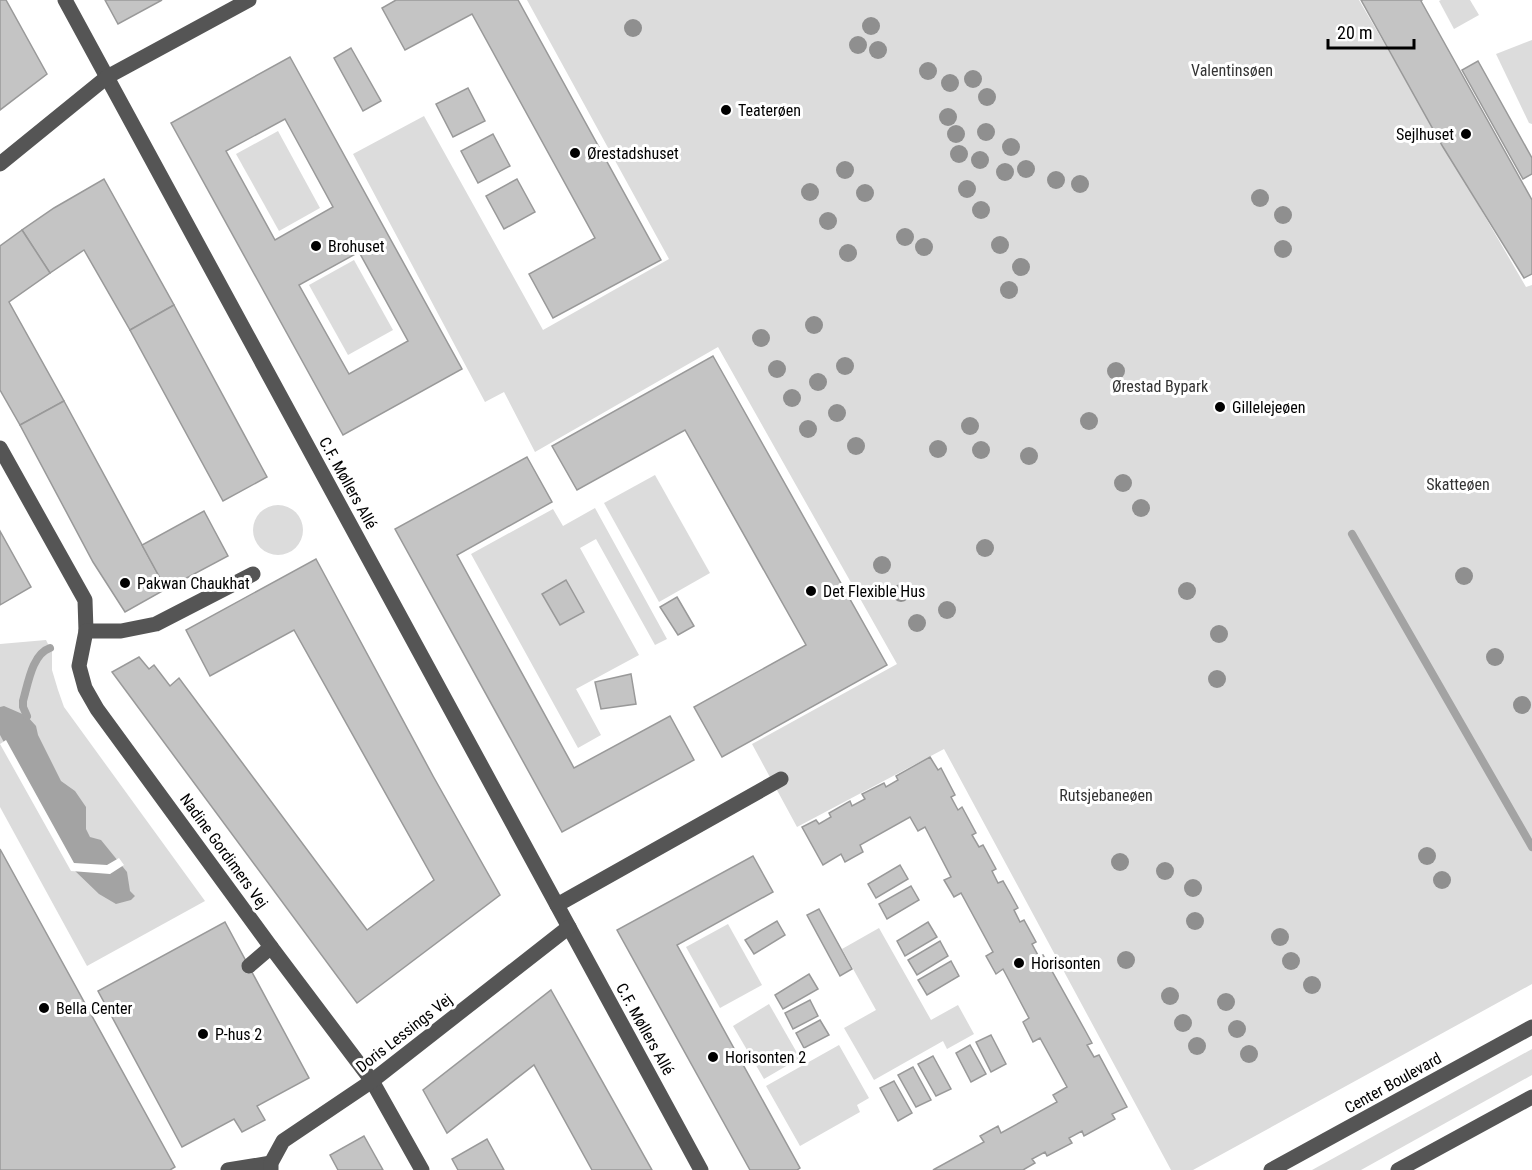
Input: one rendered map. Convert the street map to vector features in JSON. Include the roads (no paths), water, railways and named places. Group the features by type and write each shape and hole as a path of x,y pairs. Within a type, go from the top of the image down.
{"street":[{"name":"C.F. Møllers Allé","path":"65,0 701,1170"},
{"path":"0,164 107,77 249,0"},
{"name":"Nadine Gordimers Vej","path":"0,448 85,600 86,631 79,666 88,694 271,947 372,1081 422,1170"},
{"path":"86,631 121,631 156,624 253,574"},
{"path":"557,905 781,779"},
{"name":"Doris Lessings Vej","path":"271,1166 283,1141 372,1081 569,927"},
{"path":"249,966 271,947"},
{"name":"Center Boulevard","path":"1271,1170 1532,1027"},
{"path":"1398,1170 1532,1097"},
{"path":"228,1170 271,1166"}],"waterway":[{"path":"1352,534 1532,847"},
{"path":"27,716 23,701 32,670 39,656 50,648"}],"place":[{"name":"Teaterøen","path":"726,110"},
{"name":"Sejlhuset","path":"1466,134"},
{"name":"Ørestadshuset","path":"575,153"},
{"name":"Brohuset","path":"316,246"},
{"name":"Gillelejeøen","path":"1220,407"},
{"name":"Pakwan Chaukhat","path":"125,583"},
{"name":"Det Flexible Hus","path":"811,591"},
{"name":"Horisonten","path":"1019,963"},
{"name":"Bella Center","path":"44,1008"},
{"name":"P-hus 2","path":"203,1034"},
{"name":"Horisonten 2","path":"713,1057"}],"park label":[{"name":"Valentinsøen","path":"1232,70"},
{"name":"Ørestad Bypark","path":"1160,386"},
{"name":"Skatteøen","path":"1458,484"},
{"name":"Rutsjebaneøen","path":"1106,795"}]}
